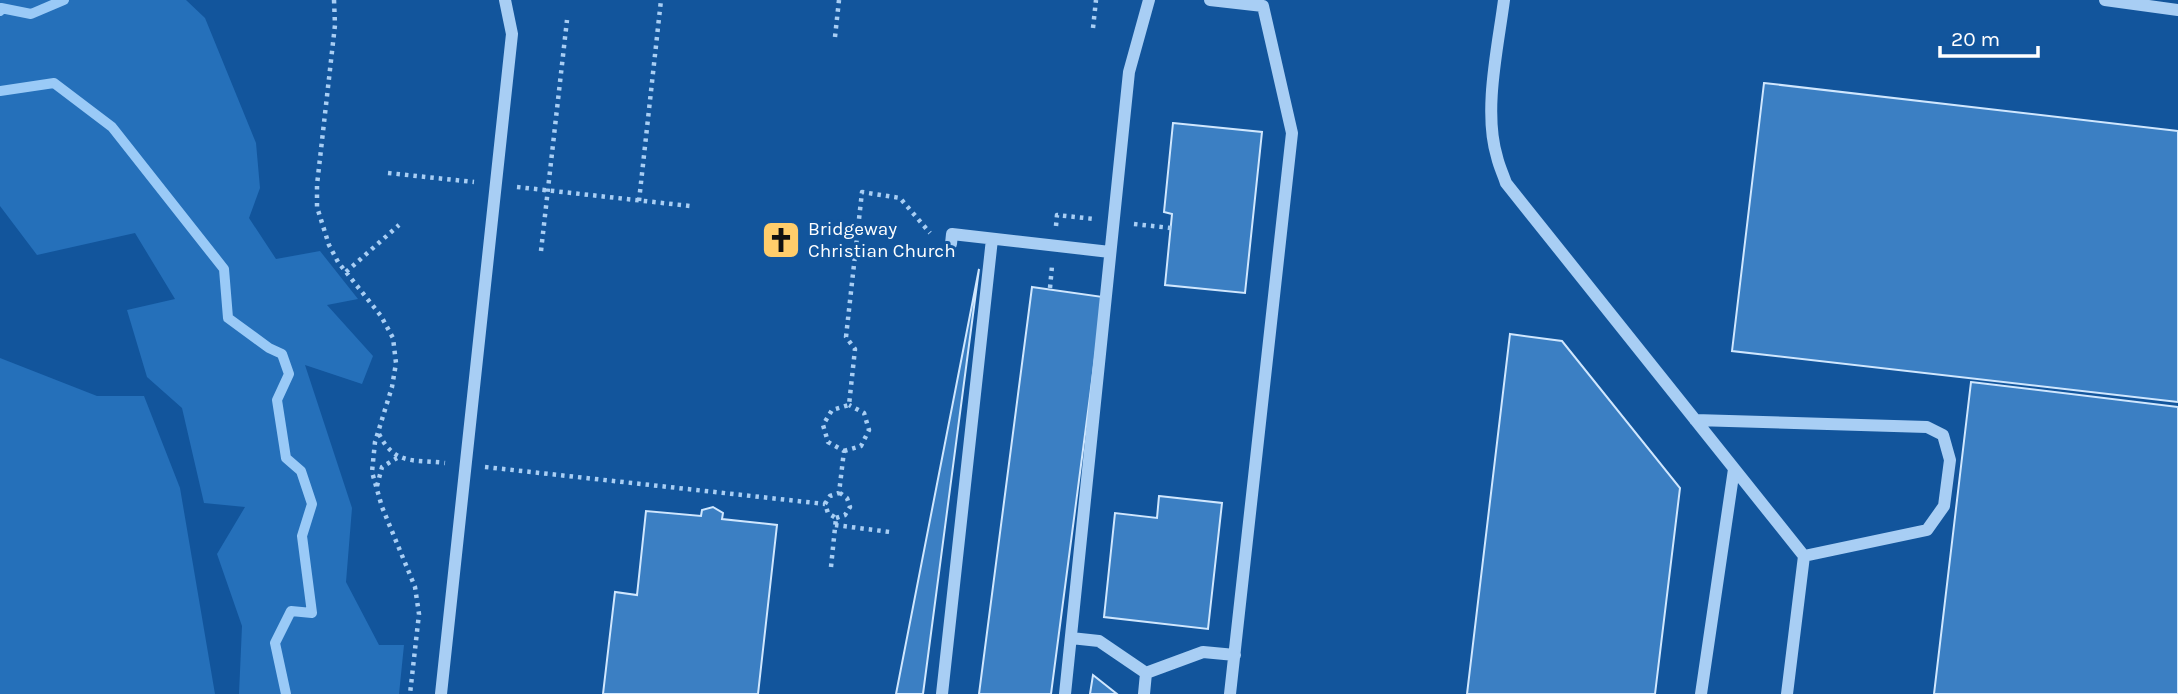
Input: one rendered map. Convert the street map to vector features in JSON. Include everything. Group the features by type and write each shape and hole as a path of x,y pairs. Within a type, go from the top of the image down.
{"lane":[{"path":"441,694 512,34 505,0"},
{"path":"1065,694 1129,72 1149,0"},
{"path":"1210,0 1263,6 1292,133 1230,694"},
{"path":"1504,0 1492,122 1496,155 1506,183 1804,556 1787,694"},
{"path":"2105,0 2178,10"},
{"path":"951,243 952,234 1110,251"},
{"path":"942,694 992,239"},
{"path":"1695,420 1927,427 1943,435 1950,460 1944,506 1927,530 1804,556"},
{"path":"1701,694 1734,469"},
{"path":"1070,638 1098,641 1146,673"},
{"path":"1146,673 1203,652 1235,655"},
{"path":"1144,694 1146,673"}],"path":[{"path":"334,0 335,25 317,185 317,207 329,245 346,272 381,316 393,338 396,363 392,387 375,442 372,472 382,508 415,587 419,614 410,694"},
{"path":"639,201 662,0"},
{"path":"835,37 839,0"},
{"path":"1093,28 1096,0"},
{"path":"541,251 567,20"},
{"path":"388,173 690,206"},
{"path":"849,405 855,349 846,337 862,192 900,198 937,241 951,243"},
{"path":"346,272 399,225"},
{"path":"849,405 864,413 869,430 861,446 844,451 828,442 823,425 832,410 849,405"},
{"path":"379,432 386,447 397,458"},
{"path":"839,493 844,451"},
{"path":"377,486 382,467 397,458 825,504"},
{"path":"825,504 830,496 839,493 848,498 850,507 845,515 836,518"},
{"path":"825,504 828,513 836,518"},
{"path":"831,566 836,518"},
{"path":"835,525 890,532"}],"shaded area":[{"path":"0,0 186,0 205,18 256,143 260,188 249,218 276,259 320,251 358,299 327,305 373,356 362,384 305,365 352,508 346,582 379,645 404,645 399,694 239,694 242,626 217,554 245,507 204,503 182,408 147,377 127,310 175,299 135,233 37,255 0,206"},
{"path":"0,358 97,396 144,396 180,488 215,694 0,694"}],"building":[{"path":"1764,83 2178,131 2178,402 1732,351"},
{"path":"1173,123 1262,132 1245,293 1165,285 1172,214 1164,212"},
{"path":"979,269 923,694 896,694"},
{"path":"1032,287 1103,297 1051,694 979,694"},
{"path":"1510,334 1562,341 1680,488 1655,694 1467,694"},
{"path":"1971,382 2178,407 2178,694 1934,694"},
{"path":"1159,496 1222,503 1208,629 1104,617 1115,513 1157,518"},
{"path":"713,507 723,513 722,519 777,525 758,694 603,694 615,592 637,595 646,511 701,516 702,510"},
{"path":"1093,675 1117,694 1090,694"}],"waterway":[{"path":"0,11 1,8 31,14 64,0"},
{"path":"0,91 54,83 112,127 224,269 228,318 269,348 282,354 289,374 277,400 286,458 301,471 312,504 302,536 312,613 291,611 275,643 286,694"}],"place":[{"name":"Bridgeway Christian Church","path":"781,240"}]}
